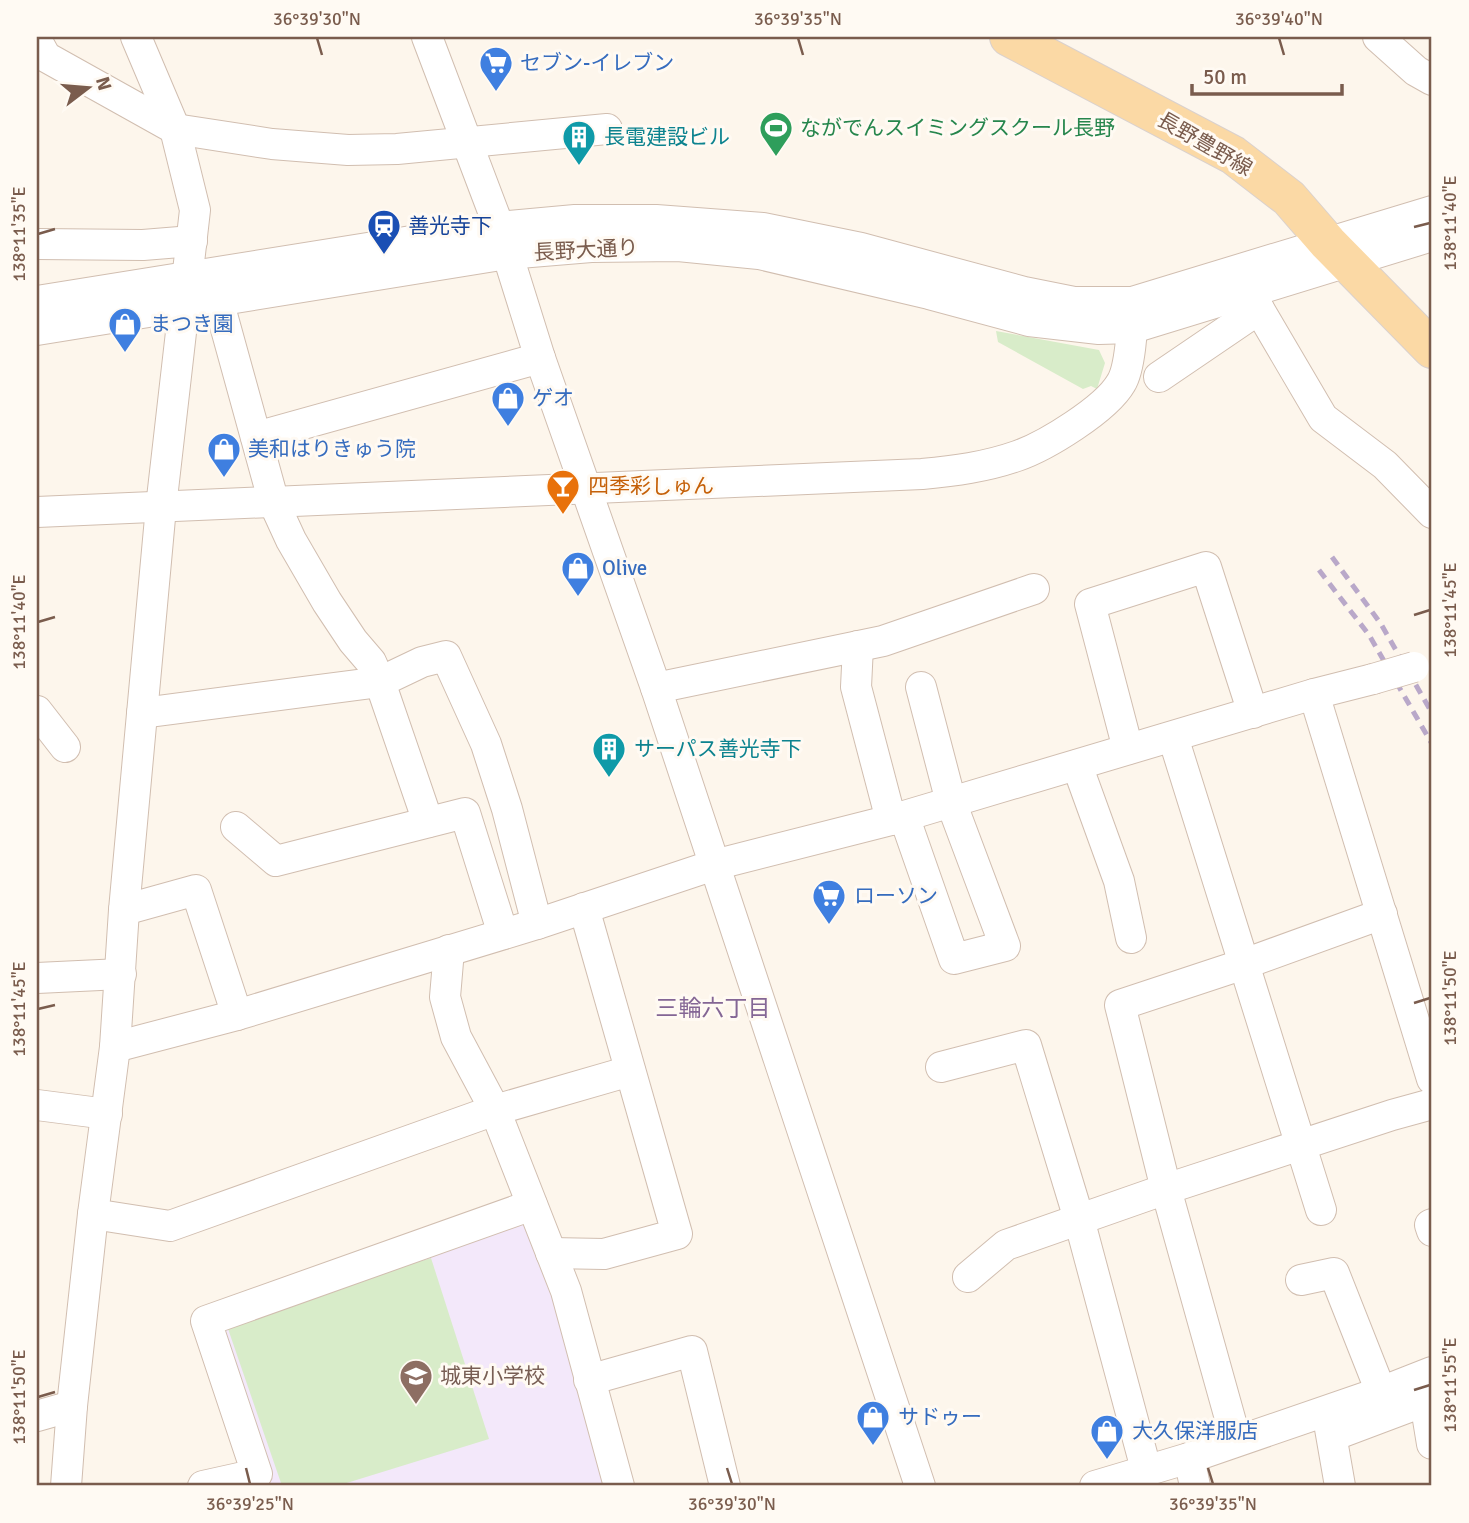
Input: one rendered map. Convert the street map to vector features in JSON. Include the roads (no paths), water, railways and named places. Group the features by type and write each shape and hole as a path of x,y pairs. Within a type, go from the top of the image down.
{"main road":[{"name":"長野豊野線","path":"1009,37 1233,155 1289,198 1337,252 1432,349"}],"street":[{"path":"66,1486 93,1214 115,1047 124,910 161,507 195,210 174,130 136,37"},
{"path":"427,37 503,240 540,358 656,688 920,1486"},
{"path":"1378,37 1416,71 1432,80"},
{"path":"37,41 46,57 174,130 272,144 348,150 397,149 607,129"},
{"path":"1132,315 1337,252 1432,211"},
{"path":"1159,377 1254,301 1337,252 1432,236"},
{"name":"長野大通り","path":"37,330 218,300 503,240"},
{"name":"長野大通り","path":"37,301 188,276 503,240 591,247 678,246 759,254 929,294 1029,321 1099,329 1132,315"},
{"path":"37,244 143,245 192,241"},
{"path":"218,300 274,503 291,540 327,601 353,641 371,662 428,822"},
{"path":"1132,315 1254,301"},
{"path":"1254,301 1323,418 1385,465 1432,513"},
{"path":"37,512 586,490 966,470 1019,456 1105,404 1123,381 1132,315"},
{"path":"256,438 540,358"},
{"path":"1128,749 1090,604 1206,567 1253,713"},
{"path":"656,688 883,641 1034,589"},
{"path":"858,646 856,687 898,818 954,959 1005,946 951,802 921,687"},
{"path":"142,713 380,682 422,662 446,656 486,744 507,809 537,924"},
{"path":"115,1047 237,1015 537,924 714,864 898,818 1423,664"},
{"path":"1314,694 1432,1079"},
{"path":"37,711 65,747"},
{"path":"1174,737 1321,1210"},
{"path":"1077,765 1119,881 1131,938"},
{"path":"236,827 276,861 465,813 503,934"},
{"path":"124,910 196,890 237,1015"},
{"path":"551,1252 604,1254 677,1234 584,908"},
{"path":"1236,1440 1166,1189 1120,1005 1382,914"},
{"path":"449,950 445,997 456,1037 495,1110 566,1291 619,1486"},
{"path":"37,978 121,974"},
{"path":"941,1068 1026,1045 1079,1219 1146,1469"},
{"path":"93,1214 170,1226 495,1110 630,1071"},
{"path":"968,1277 1006,1245 1166,1189 1432,1104"},
{"path":"37,1105 107,1114"},
{"path":"203,1486 257,1474 206,1321 532,1205"},
{"path":"1432,1224 1432,1231"},
{"path":"1301,1280 1334,1273 1381,1392"},
{"path":"589,1380 692,1351 726,1486"},
{"path":"1329,1423 1381,1392 1432,1371"},
{"path":"1095,1486 1146,1469 1192,1472 1236,1440 1329,1423 1425,1401 1432,1444"},
{"path":"37,1416 72,1406"},
{"path":"1329,1423 1340,1486"}],"railway":[{"path":"1332,557 1381,624 1432,713"},
{"path":"1319,570 1369,635 1432,744"}],"place":[{"name":"セブン-イレブン","path":"496,93"},
{"name":"ながでんスイミングスクール長野","path":"776,158"},
{"name":"長電建設ビル","path":"579,167"},
{"name":"善光寺下","path":"384,256"},
{"name":"まつき園","path":"125,354"},
{"name":"ゲオ","path":"508,428"},
{"name":"美和はりきゅう院","path":"224,479"},
{"name":"四季彩しゅん","path":"563,516"},
{"name":"Olive","path":"578,598"},
{"name":"サーパス善光寺下","path":"609,779"},
{"name":"ローソン","path":"829,926"},
{"name":"城東小学校","path":"416,1406"},
{"name":"サドゥー","path":"873,1447"},
{"name":"大久保洋服店","path":"1107,1461"}],"district":[{"name":"三輪六丁目","path":"713,1008"}]}
